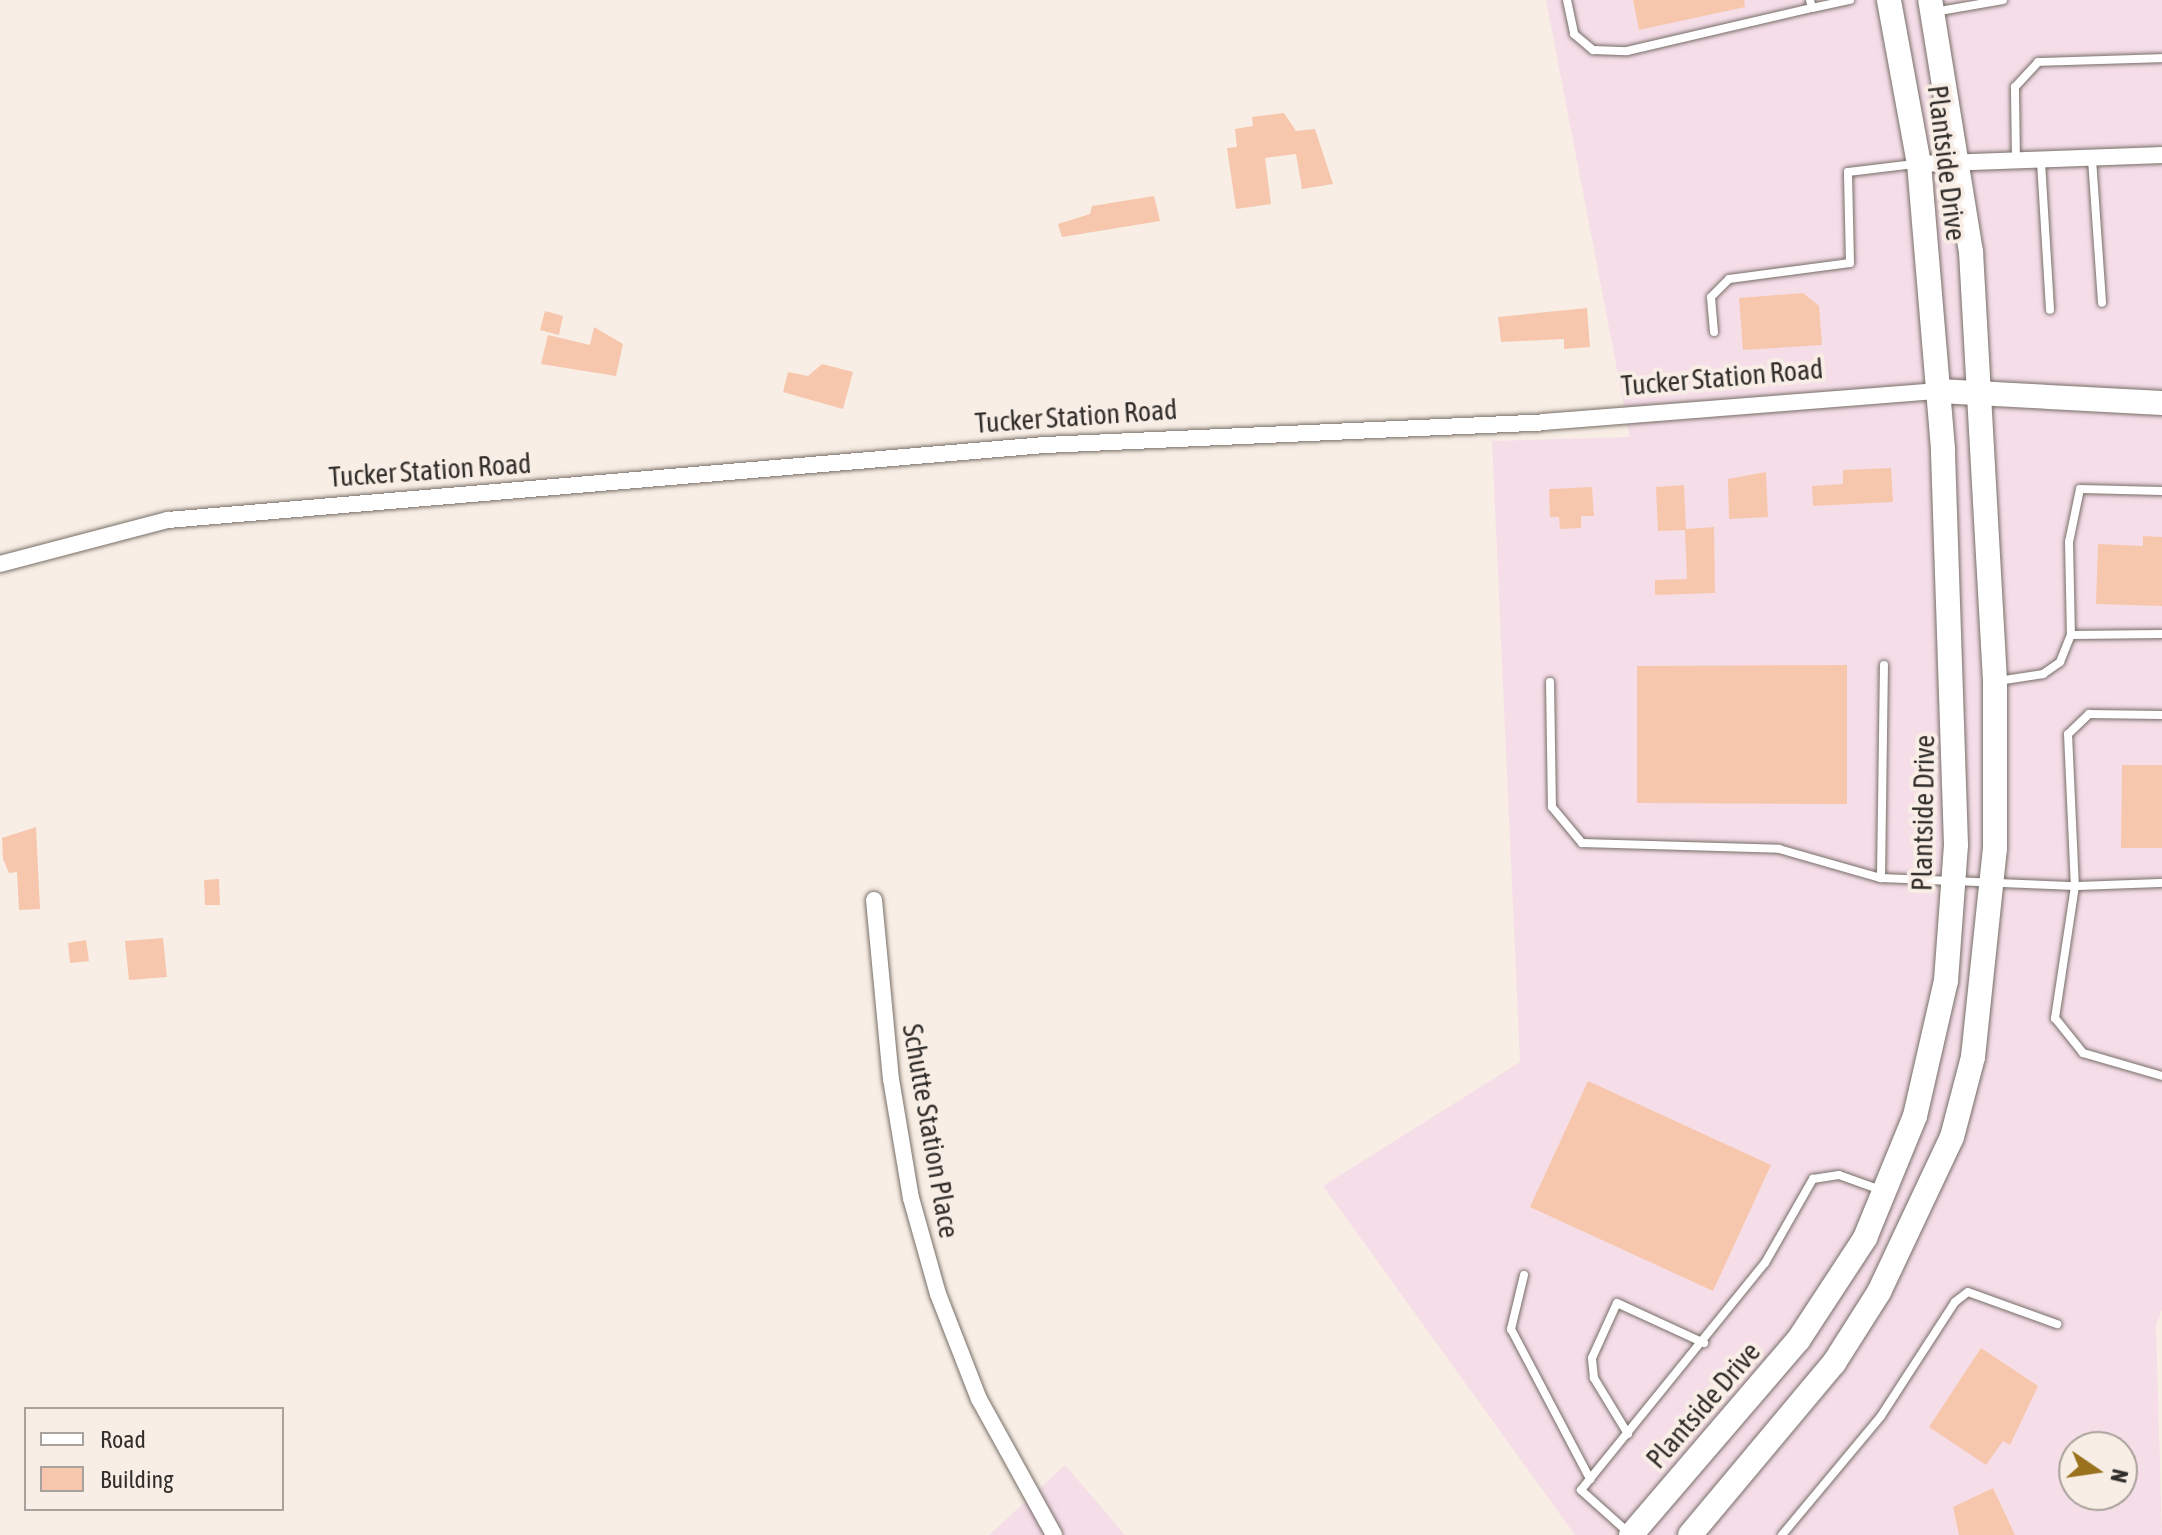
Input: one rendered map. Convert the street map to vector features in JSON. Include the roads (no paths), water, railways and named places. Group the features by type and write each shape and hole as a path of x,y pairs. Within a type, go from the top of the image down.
{"street":[{"name":"Plantside Drive","path":"1632,1535 1834,1292 1886,1192 1933,1044 1953,881 1954,672 1939,391 1919,164 1889,0"},
{"name":"Plantside Drive","path":"1690,1535 1834,1363 1919,1219 1973,1057 1993,883 1995,681 1980,391 1958,164 1931,6"},
{"path":"1919,164 2016,164 2162,155"},
{"name":"Tucker Station Road","path":"0,564 168,520 471,500 1045,445 1543,422 1939,391 2162,403"},
{"name":"Schutte Station Place","path":"874,900 898,1124 938,1294 979,1399 1054,1535"}],"lane":[{"path":"1567,0 1574,34 1593,50 1627,51 1811,4 1850,0"},
{"path":"1931,6 2003,0"},
{"path":"2016,164 2015,87 2038,62 2162,58"},
{"path":"2092,159 2102,303"},
{"path":"2041,162 2050,310"},
{"path":"1714,332 1711,297 1729,279 1850,263 1848,172 1919,164"},
{"path":"1995,681 2043,674 2060,662 2071,635 2069,542 2080,489 2162,491"},
{"path":"2071,635 2162,634"},
{"path":"1881,878 1884,665"},
{"path":"1550,682 1552,807 1582,843 1779,849 1881,878 2075,886 2162,883"},
{"path":"2162,715 2089,714 2068,734 2075,886 2054,988 2055,1018 2083,1053 2162,1076"},
{"path":"1632,1535 1581,1490 1704,1343 1765,1263 1813,1179 1839,1175 1886,1192"},
{"path":"1524,1275 1511,1329 1590,1479"},
{"path":"1782,1535 1881,1416 1955,1302 1968,1292 2057,1324"},
{"path":"1628,1434 1594,1378 1592,1358 1617,1303 1704,1343"}]}
